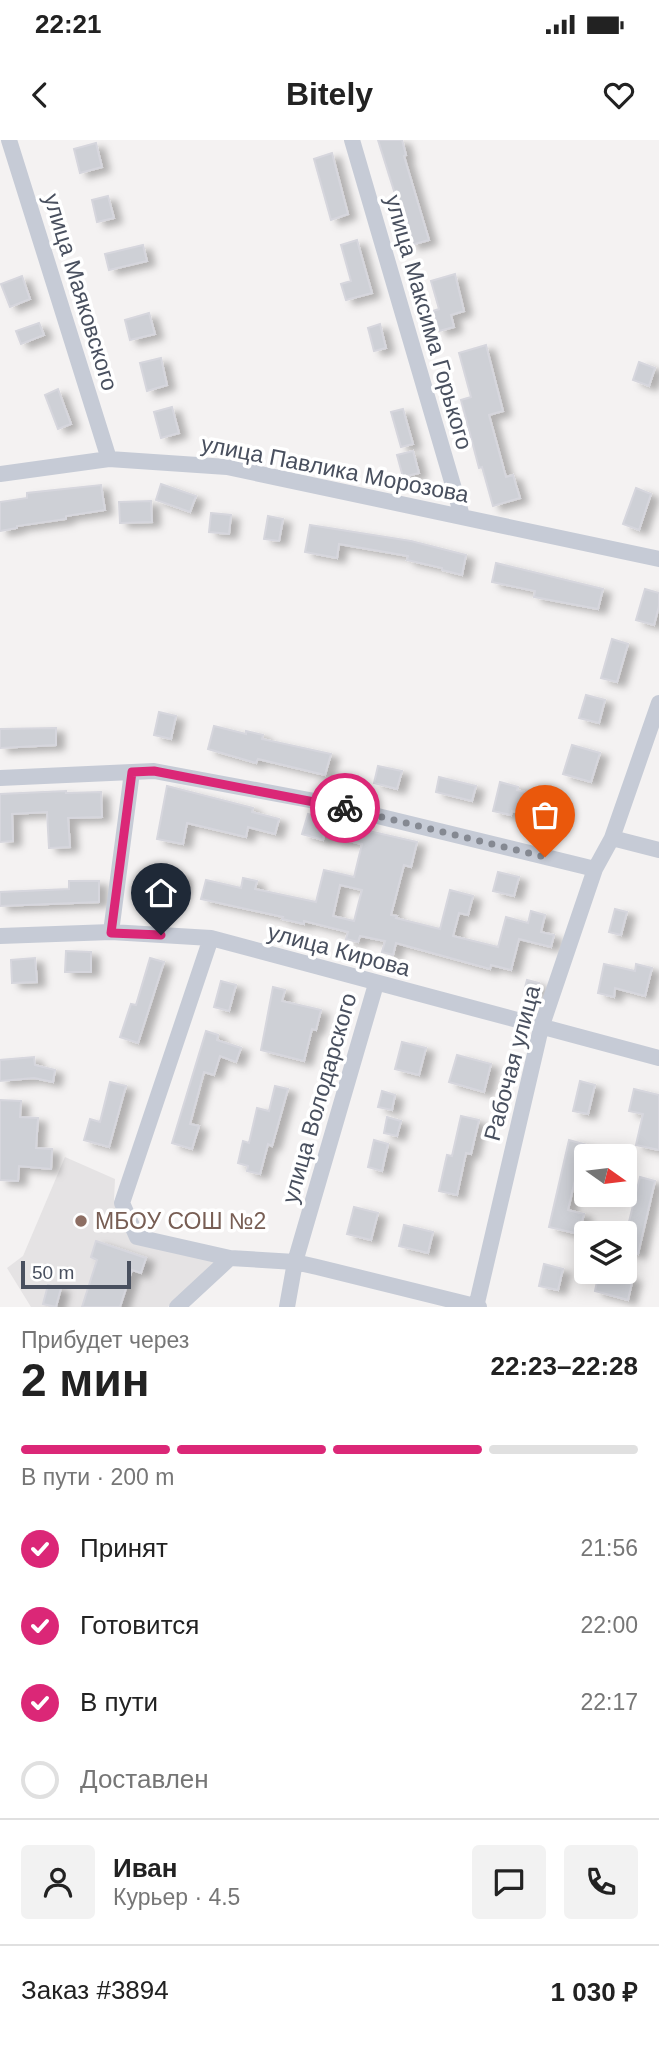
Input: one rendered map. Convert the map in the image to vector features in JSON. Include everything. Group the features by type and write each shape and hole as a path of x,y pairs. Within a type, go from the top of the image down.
{"street":[{"name":"улица Маяковского","path":"9,140 109,458"},
{"name":"улица Максима Горького","path":"352,140 462,516"},
{"name":"улица Павлика Морозова","path":"0,474 109,458 226,467 659,559"},
{"name":"Рабочая улица","path":"477,1307 541,1028 595,869 612,838 659,703"},
{"path":"0,778 154,771 320,802 595,869"},
{"path":"111,933 132,772"},
{"path":"612,838 659,850"},
{"name":"улица Кирова","path":"0,936 111,933 211,938 659,1058"},
{"path":"211,938 122,1203 137,1237 230,1258 295,1262 477,1307"},
{"name":"улица Володарского","path":"287,1307 295,1262 376,984"},
{"path":"177,1307 230,1258"}],"shaded area":[{"name":"МБОУ СОШ №2","path":"65,1157 115,1179 114,1200 133,1241 217,1260 168,1307 31,1307 7,1268 23,1256"}],"building":[{"path":"378,140 402,140 406,155 404,156 429,240 411,245"},
{"path":"96,143 102,167 80,173 74,149"},
{"path":"332,153 348,214 331,220 314,159"},
{"path":"108,196 114,218 97,222 92,200"},
{"path":"357,240 372,293 346,300 341,284 351,281 341,245"},
{"path":"143,245 147,261 109,270 105,254"},
{"path":"455,274 464,311 451,315 454,327 439,331 433,311 439,309 431,281"},
{"path":"22,276 30,299 10,307 1,284"},
{"path":"149,313 155,334 130,340 125,320"},
{"path":"39,323 44,335 21,344 16,331"},
{"path":"380,324 386,348 374,351 368,328"},
{"path":"486,345 503,411 489,415 506,477 513,475 520,498 493,506 482,467 479,468 461,400 471,397 459,353"},
{"path":"161,358 167,385 147,391 140,363"},
{"path":"639,362 655,368 649,386 633,380"},
{"path":"58,389 71,424 58,429 45,395"},
{"path":"172,407 179,433 161,438 154,412"},
{"path":"403,409 413,444 401,447 391,412"},
{"path":"413,451 419,473 403,477 397,455"},
{"path":"161,484 196,496 190,512 156,500"},
{"path":"101,485 105,510 0,531 0,502 27,498 27,493"},
{"path":"636,488 651,494 639,530 623,524"},
{"path":"151,501 152,522 120,523 119,502"},
{"path":"211,513 231,515 229,534 209,532"},
{"path":"268,516 283,519 279,541 264,539"},
{"path":"310,525 411,541 466,555 462,575 407,560 408,556 339,544 337,558 305,552"},
{"path":"496,563 603,589 598,609 534,597 535,591 492,582"},
{"path":"645,589 659,593 654,625 636,620"},
{"path":"612,639 628,644 617,682 601,678"},
{"path":"586,695 605,700 599,723 579,718"},
{"path":"159,712 176,716 171,739 154,735"},
{"path":"214,726 263,735 262,739 331,754 325,775 258,759 256,763 208,749"},
{"path":"56,728 56,745 0,748 0,729"},
{"path":"572,745 600,753 591,782 563,774"},
{"path":"378,766 402,771 397,789 374,783"},
{"path":"439,777 476,786 472,801 436,792"},
{"path":"500,782 518,787 517,790 554,799 549,820 512,811 511,815 493,811"},
{"path":"167,786 253,808 252,812 279,819 275,834 248,827 246,837 187,823 183,844 157,839"},
{"path":"101,792 102,817 68,818 70,847 49,848 47,812 12,814 13,841 0,842 0,794"},
{"path":"308,814 338,824 417,842 411,867 404,865 391,915 440,929 450,890 473,896 468,915 459,913 453,936 498,947 506,917 528,923 531,911 545,915 541,932 554,935 551,947 519,939 511,970 491,965 490,969 396,943 393,955 382,952 385,941 360,936 358,942 346,939 348,932 201,899 206,880 241,888 243,878 257,881 255,889 316,902 324,870 354,877 362,844 324,835 323,840 302,834","holes":["340,885 362,890 354,921 333,916"]},
{"path":"498,872 519,877 514,896 493,891"},
{"path":"167,873 184,875 182,891 165,889"},
{"path":"69,881 99,881 99,902 0,906 0,892 69,889"},
{"path":"615,909 627,912 621,935 609,932"},
{"path":"66,951 91,952 91,972 65,972"},
{"path":"35,958 37,982 12,983 11,960"},
{"path":"150,958 164,962 138,1043 120,1037 131,1004 136,1005"},
{"path":"604,964 635,971 636,964 652,968 645,996 615,988 614,997 598,993"},
{"path":"527,980 539,983 536,994 524,991"},
{"path":"221,981 236,985 229,1011 214,1007"},
{"path":"273,987 285,990 282,1001 321,1010 316,1030 312,1029 304,1061 261,1050"},
{"path":"206,1031 218,1035 217,1040 241,1048 236,1062 220,1056 214,1075 204,1072 190,1124 199,1126 192,1149 172,1143"},
{"path":"402,1042 426,1048 419,1075 395,1069"},
{"path":"457,1055 491,1064 484,1092 449,1082"},
{"path":"34,1057 35,1065 55,1070 53,1082 34,1078 0,1081 0,1060"},
{"path":"580,1081 595,1085 588,1114 573,1111"},
{"path":"110,1082 126,1086 109,1147 84,1140 90,1119 100,1122"},
{"path":"275,1086 288,1089 272,1146 268,1144 260,1174 247,1171 248,1166 238,1163 243,1141 249,1143 257,1108 269,1111"},
{"path":"634,1089 659,1095 659,1150 637,1145 643,1114 629,1111"},
{"path":"382,1091 395,1095 392,1110 378,1107"},
{"path":"0,1100 21,1101 20,1117 38,1118 36,1148 52,1149 51,1169 19,1166 18,1181 0,1180"},
{"path":"461,1116 479,1120 471,1154 466,1153 457,1195 439,1191 447,1155 452,1156"},
{"path":"387,1117 401,1121 397,1136 384,1133"},
{"path":"374,1140 388,1144 382,1171 368,1167"},
{"path":"569,1140 583,1144 574,1144 574,1184 568,1210 584,1214 582,1221 574,1221 574,1233 549,1227"},
{"path":"640,1177 655,1181 638,1254 637,1221 629,1221 632,1208 637,1208"},
{"path":"354,1207 378,1213 371,1240 347,1234"},
{"path":"404,1225 433,1232 428,1253 399,1246"},
{"path":"96,1241 146,1258 141,1273 132,1270 120,1307 82,1307 97,1260 91,1257"},
{"path":"544,1264 563,1269 558,1290 539,1286"},
{"path":"596,1284 632,1284 628,1300 595,1291"},
{"path":"48,1285 61,1288 56,1307 43,1304"}],"way so far":[{"path":"345,808 545,857"}],"place":[{"name":"МБОУ СОШ №2","path":"81,1221"}],"route":[{"path":"161,935 111,933 132,772 154,771 345,808"}]}
